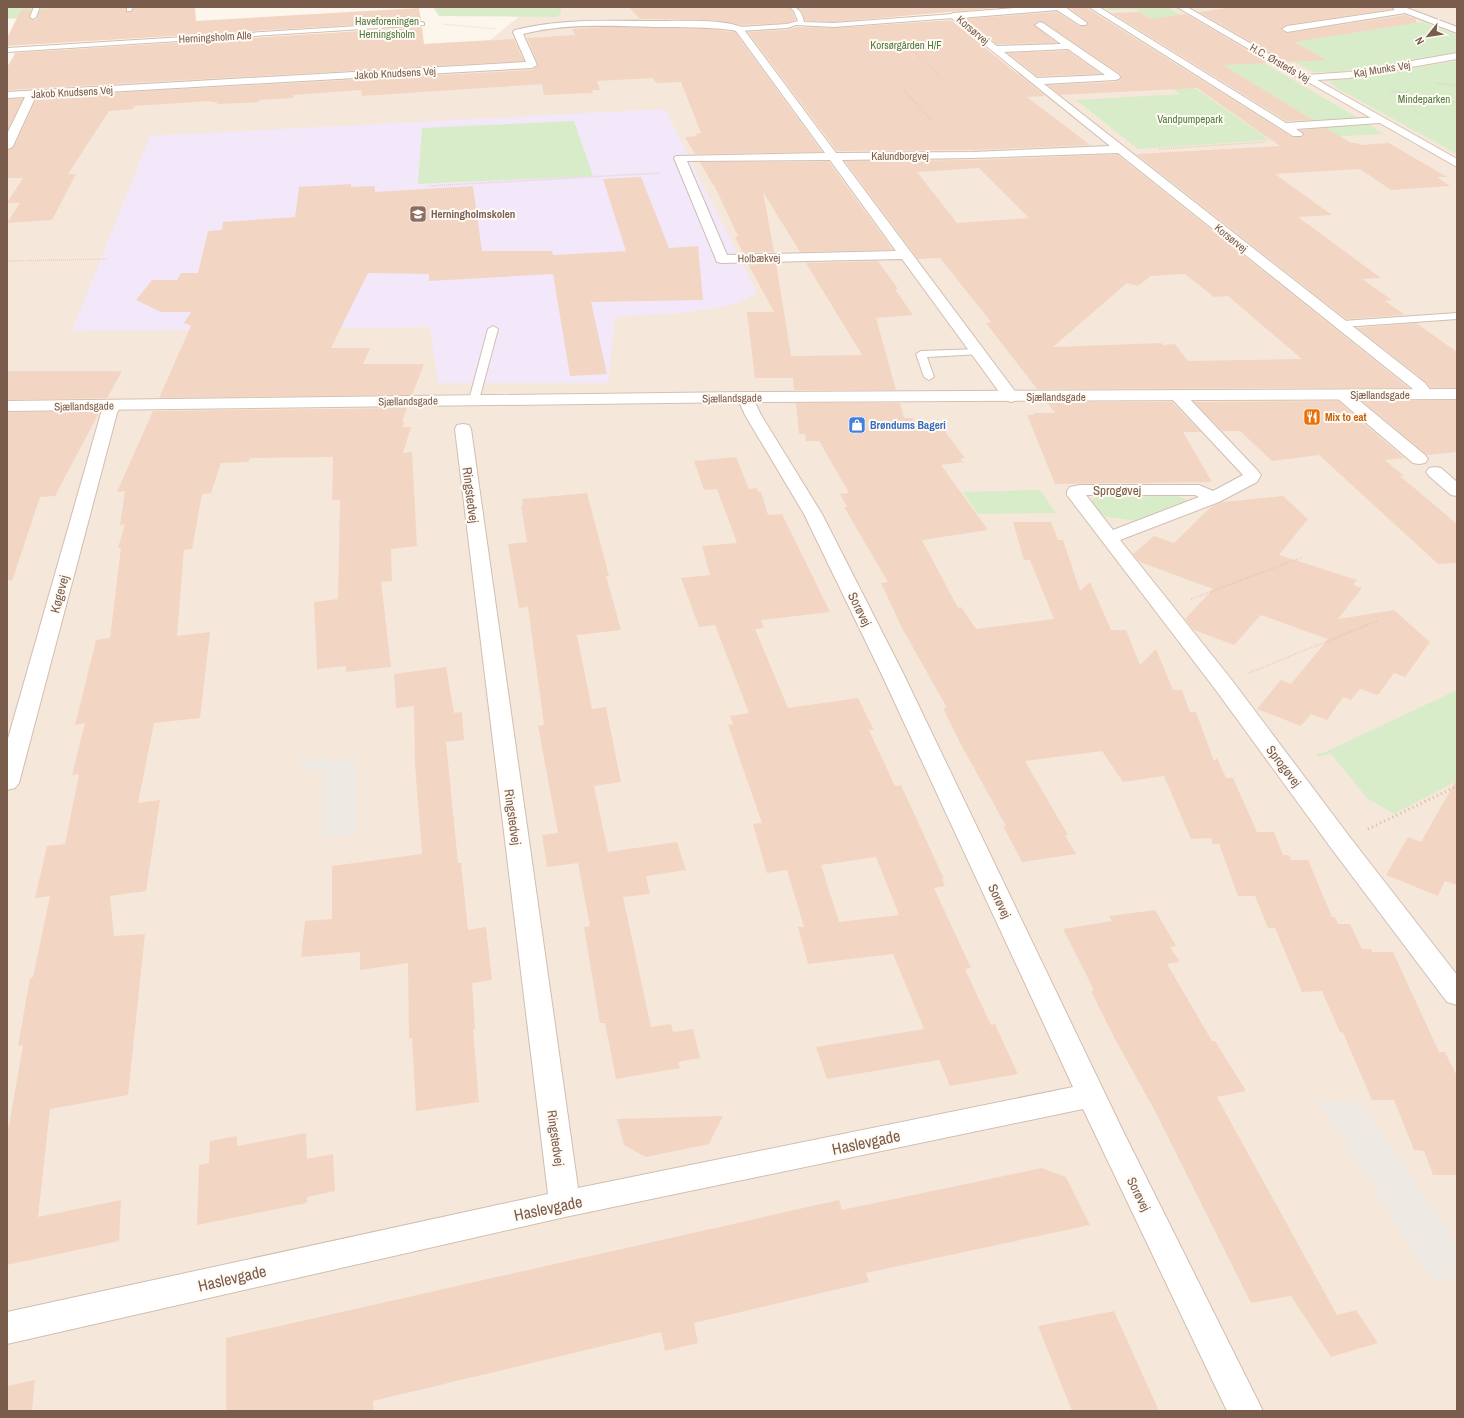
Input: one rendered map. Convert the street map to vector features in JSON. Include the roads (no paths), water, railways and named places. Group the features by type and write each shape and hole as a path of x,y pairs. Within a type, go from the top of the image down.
{"street":[{"name":"Korsørvej","path":"953,16 1058,7 1083,23"},
{"path":"1093,7 1297,134"},
{"name":"H.C. Ørsteds Vej","path":"1181,7 1457,164"},
{"path":"1287,29 1400,9 1457,30"},
{"name":"Korsørvej","path":"953,16 1279,276 1343,324 1418,386 1426,395"},
{"name":"Jakob Knudsens Vej","path":"7,95 532,65 518,32 571,24 606,22 736,28"},
{"path":"1035,81 1115,76 1040,25"},
{"path":"736,28 1011,397"},
{"name":"Korsørvej","path":"996,49 1071,46"},
{"name":"Kaj Munks Vej","path":"1306,78 1349,75 1457,56"},
{"path":"7,146 32,94"},
{"path":"1284,126 1379,120"},
{"name":"Kalundborgvej","path":"680,158 973,155 1122,150"},
{"name":"Holbækvej","path":"680,158 722,259 905,255"},
{"name":"Sjællandsgade","path":"7,406 745,397 1457,394"},
{"path":"1343,395 1419,458"},
{"path":"1109,538 1213,498 1247,481 1252,475 1178,396"},
{"name":"Sorøvej","path":"745,397 753,415 817,521 892,673 1091,1095 1245,1411"},
{"name":"Køgevej","path":"7,783 109,412 113,405"},
{"name":"Ringstedvej","path":"463,429 565,1204"},
{"path":"1435,472 1457,491"},
{"name":"Sprogøvej","path":"1213,498 1199,490 1080,490 1076,492 1109,538 1223,684 1340,842 1457,995"},
{"name":"Haslevgade","path":"7,1328 565,1204 1091,1095"}],"lane":[{"path":"33,17 37,7"},
{"path":"793,7 797,10 801,22 797,24"},
{"path":"736,28 797,24 834,25 953,16"},
{"name":"Herningsholm Alle","path":"7,50 422,24"},
{"path":"1343,324 1457,316"},
{"path":"474,400 494,329"},
{"path":"929,377 921,354 978,352"}],"place":[{"name":"Herningholmskolen","path":"418,214"},
{"name":"Mix to eat","path":"1312,417"},
{"name":"Brøndums Bageri","path":"857,425"}],"park label":[{"name":"Haveforeningen Herningsholm","path":"387,27"},
{"name":"Korsørgården H/F","path":"906,45"},
{"name":"Mindeparken","path":"1424,99"},
{"name":"Vandpumpepark","path":"1190,119"}]}
